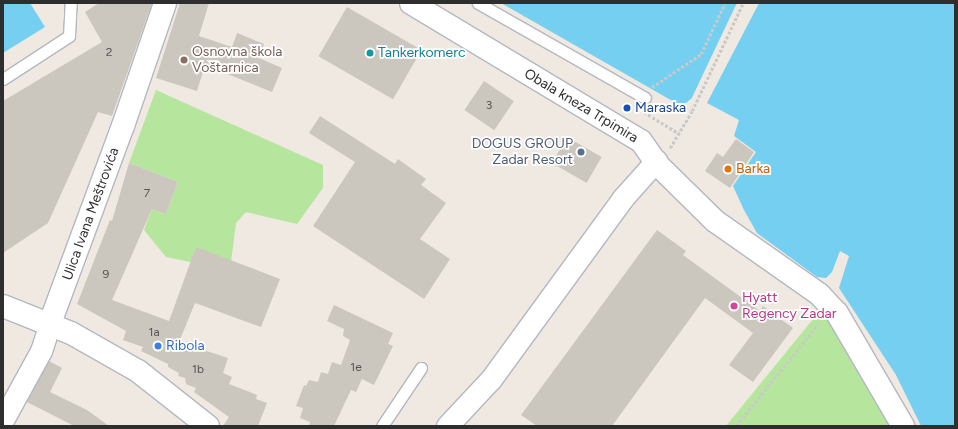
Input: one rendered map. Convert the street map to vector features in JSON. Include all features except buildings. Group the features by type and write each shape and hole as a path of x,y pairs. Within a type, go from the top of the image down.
{"street":[{"name":"Ulica Ivana Meštrovića","path":"3,420 41,350 123,126 165,3"},
{"name":"Obala kneza Trpimira","path":"411,3 641,141 657,163 676,184 715,221 819,294 837,313 903,426"},
{"path":"447,426 491,380 623,198 657,163"},
{"path":"3,306 50,324 138,371 208,426"}],"lane":[{"path":"3,79 69,36 71,3"},
{"path":"478,3 647,93"},
{"path":"382,426 421,368"}],"path":[{"path":"680,134 644,114 647,93 701,54 725,3"},
{"path":"657,163 680,134 743,3"},
{"path":"736,426 832,307"}],"green space":[{"path":"156,90 323,165 323,188 297,224 246,212 236,223 230,270 166,257 144,230 152,209 166,214 178,182 129,163"},
{"path":"822,308 894,426 726,426"}],"water":[{"path":"3,3 30,3 45,27 3,53"},
{"path":"501,3 737,3 692,98 686,103 676,103"},
{"path":"759,3 955,3 955,426 921,426 896,375 839,288 849,256 840,251 832,272 826,278 817,277 757,233 744,210 733,186 756,152 734,136 739,120 707,103"}],"pier":[{"path":"737,3 694,99 692,98"},
{"path":"757,3 759,3 705,102"}],"place":[{"name":"Tankerkomerc","path":"370,53"},
{"name":"Osnovna škola Voštarnica","path":"184,60"},
{"name":"Maraska","path":"627,108"},
{"name":"DOGUS GROUP Zadar Resort","path":"581,152"},
{"name":"Barka","path":"728,169"},
{"name":"Hyatt Regency Zadar","path":"734,306"},
{"name":"Ribola","path":"158,346"}]}
